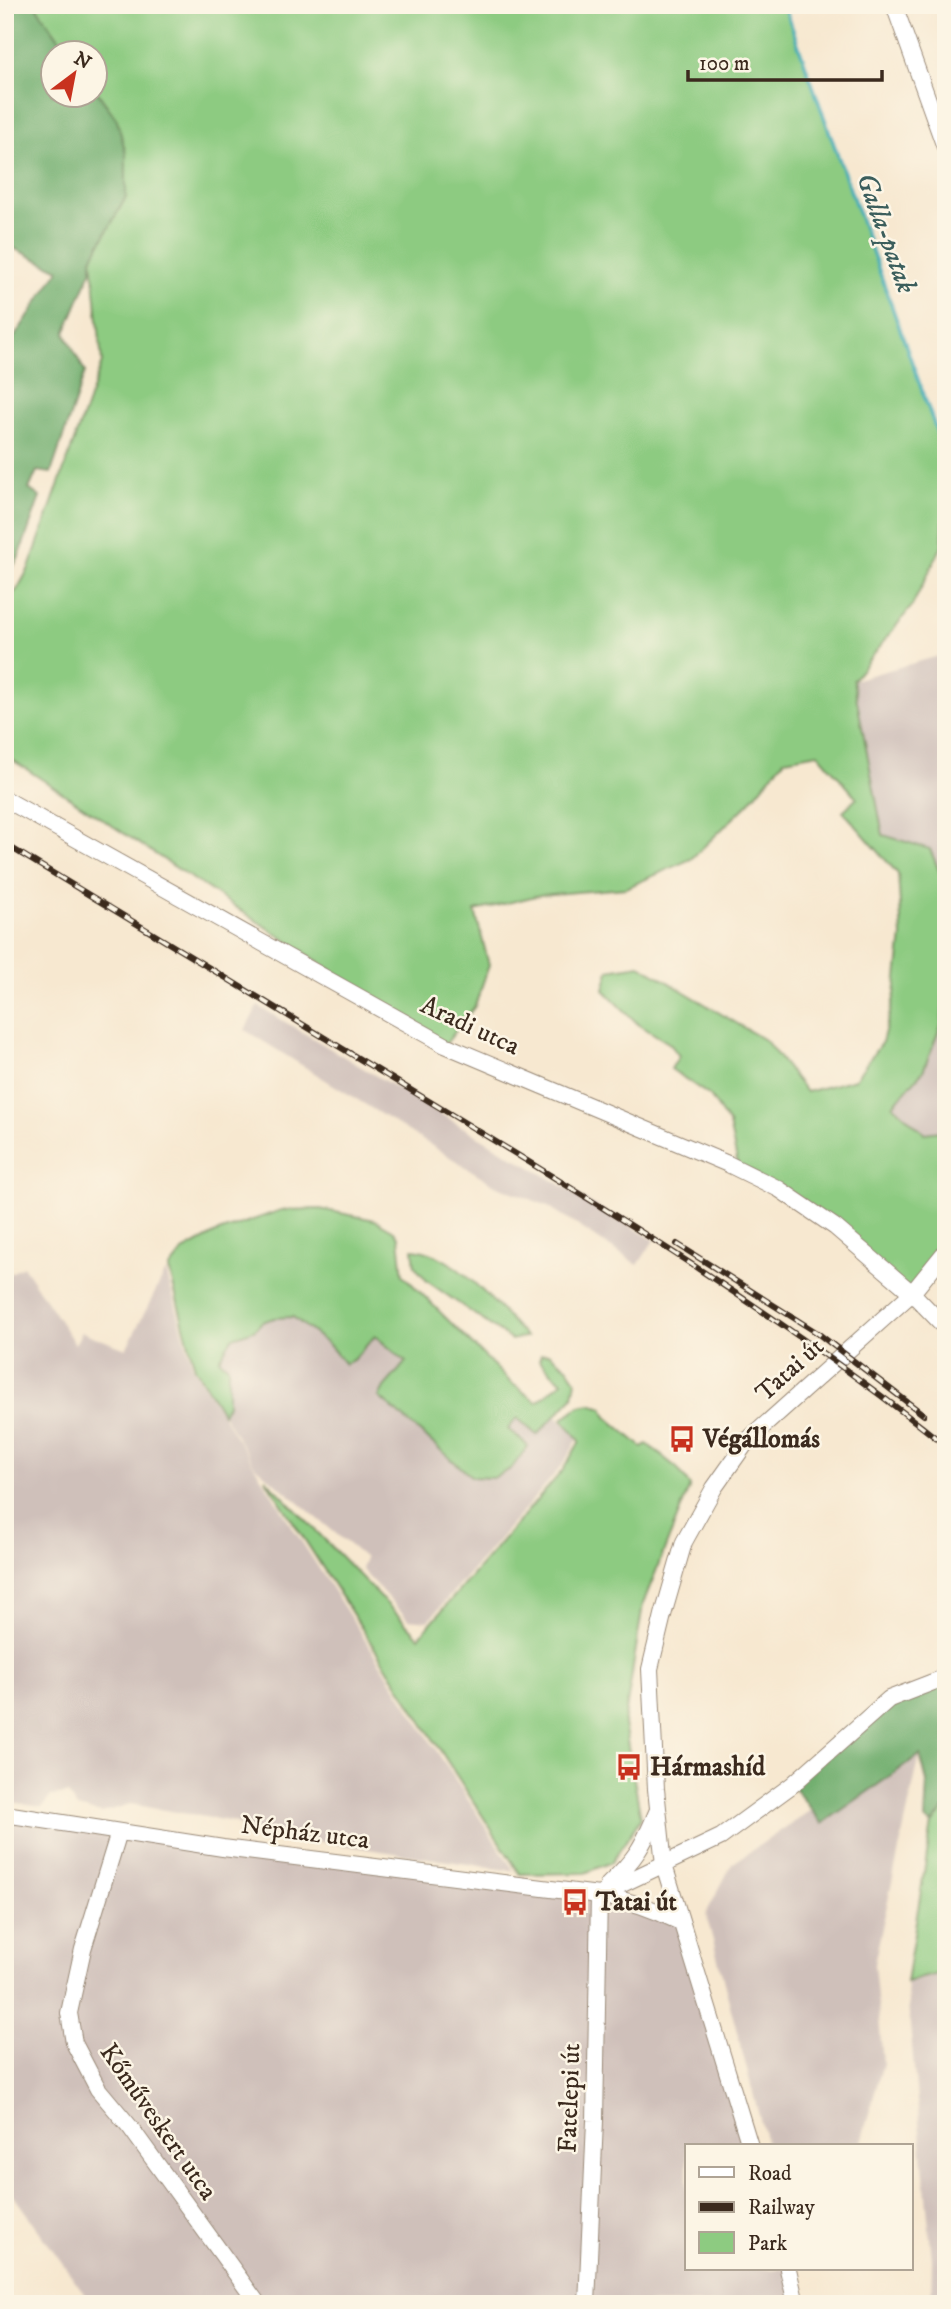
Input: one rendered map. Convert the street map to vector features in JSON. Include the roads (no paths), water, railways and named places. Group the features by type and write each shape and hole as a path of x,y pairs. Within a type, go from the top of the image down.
{"street":[{"path":"894,5 946,150"},
{"name":"Aradi utca","path":"5,799 445,1045 728,1164 779,1189 835,1227 912,1293"},
{"name":"Tatai út","path":"749,2144 664,1865 656,1789 650,1670 684,1542 714,1488 748,1440 912,1293 946,1251"},
{"path":"912,1293 946,1328"},
{"path":"599,1895 720,1837 792,1785 889,1699 946,1677"},
{"path":"599,1895 633,1861 659,1807"},
{"name":"Népház utca","path":"5,1814 223,1848 599,1895 652,1908 680,1922"},
{"name":"Kőműveskert utca","path":"119,1832 83,1949 69,2013 74,2043 98,2089 130,2127 258,2304"},
{"name":"Fatelepi út","path":"587,2304 595,2121 599,1895"},
{"path":"788,2270 796,2304"}],"waterway":[{"name":"Galla-patak","path":"784,5 939,438 946,476"}],"railway":[{"path":"5,844 642,1232 827,1356 946,1446"},
{"path":"677,1244 816,1332 924,1415"}],"place":[{"name":"Végállomás","path":"682,1439"},
{"name":"Hármashíd","path":"629,1767"},
{"name":"Tatai út","path":"575,1902"}]}
